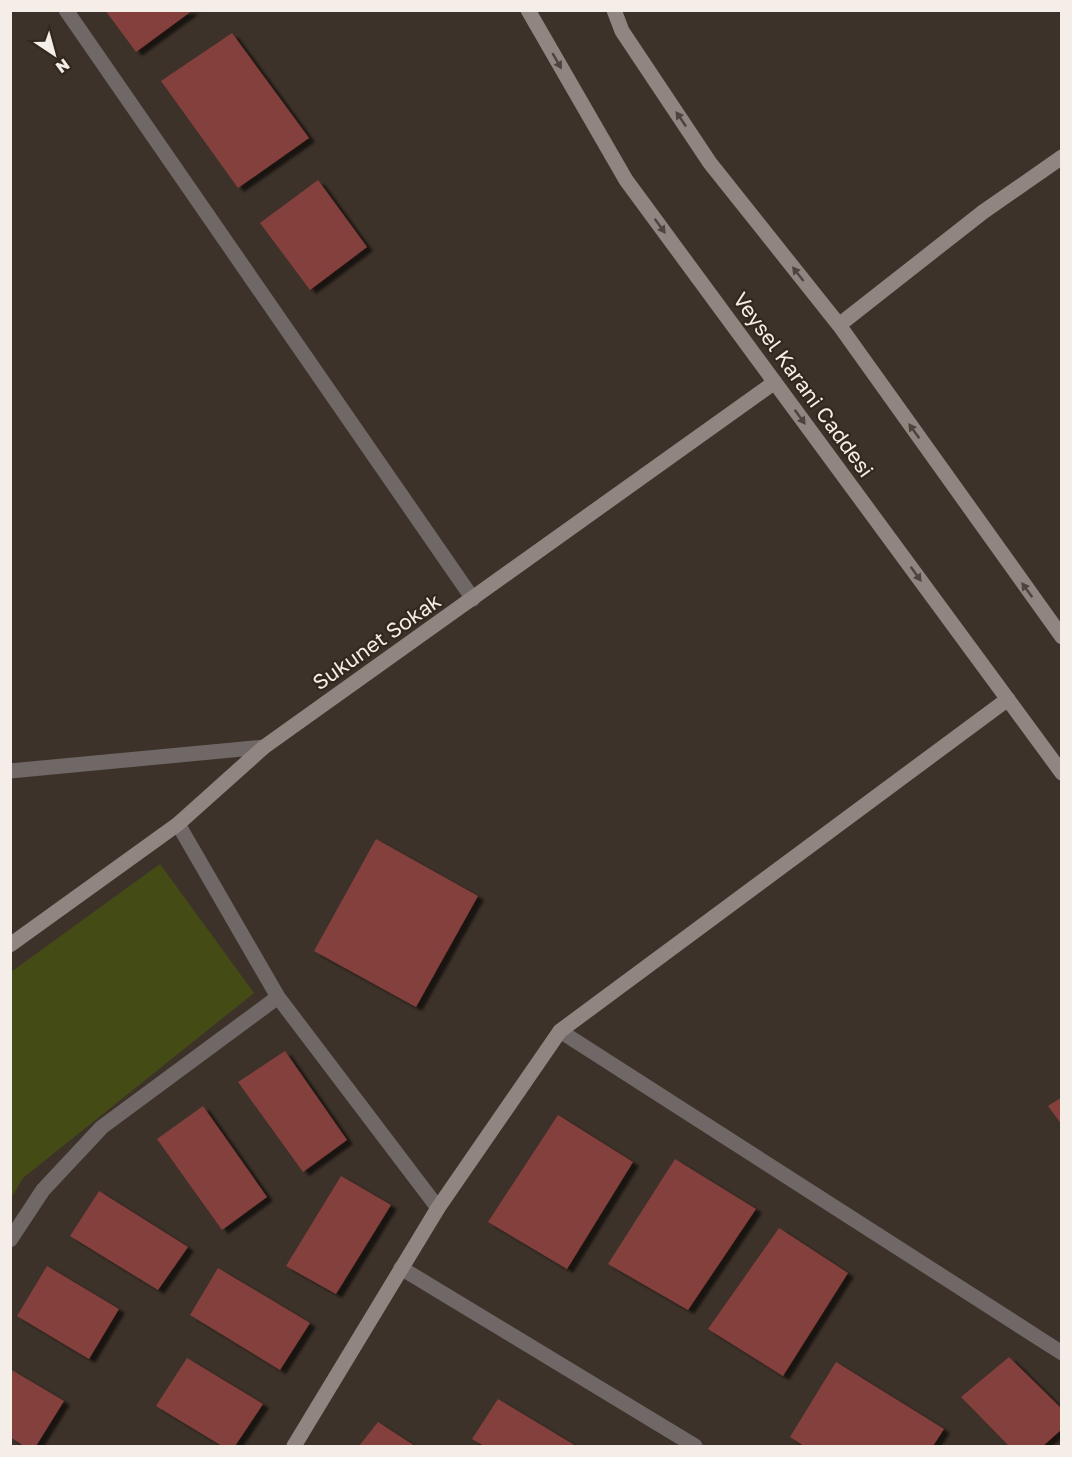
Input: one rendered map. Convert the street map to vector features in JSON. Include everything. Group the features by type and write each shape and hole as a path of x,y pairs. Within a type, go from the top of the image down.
{"street":[{"path":"66,10 474,599"},
{"name":"Veysel Karani Caddesi","path":"528,10 626,180 1062,773"},
{"path":"614,10 622,31 710,163 838,325 1062,637"},
{"path":"838,325 983,212 1062,158"},
{"name":"Sukunet Sokak","path":"10,945 178,825 264,747 775,382"},
{"path":"294,1446 438,1208 560,1031 1008,699"},
{"path":"10,771 264,747"},
{"path":"178,825 278,997 438,1208"},
{"path":"10,1240 43,1190 102,1127 278,997"},
{"path":"560,1031 1062,1353"},
{"path":"401,1268 695,1446"}],"green space":[{"path":"160,864 254,993 23,1178 11,1198 11,972"}],"building":[{"path":"105,10 193,10 136,52"},
{"path":"232,33 309,138 238,188 161,81"},
{"path":"318,180 367,247 310,290 260,223"},
{"path":"376,839 478,896 416,1007 314,951"},
{"path":"285,1051 347,1140 303,1172 238,1082"},
{"path":"1062,1097 1062,1125 1048,1106"},
{"path":"203,1106 267,1197 222,1230 157,1139"},
{"path":"558,1115 633,1162 567,1269 488,1222"},
{"path":"675,1159 756,1209 688,1310 608,1264"},
{"path":"341,1176 391,1205 336,1294 286,1266"},
{"path":"99,1191 188,1247 158,1290 70,1236"},
{"path":"779,1228 848,1273 783,1376 708,1329"},
{"path":"47,1266 119,1309 89,1359 17,1316"},
{"path":"218,1268 310,1323 280,1370 190,1315"},
{"path":"1009,1357 1062,1409 1062,1429 1043,1446 1009,1446 961,1397"},
{"path":"187,1358 263,1404 235,1446 222,1446 156,1406"},
{"path":"836,1362 944,1429 933,1446 804,1446 790,1437"},
{"path":"10,1369 64,1401 36,1446 24,1446 10,1437"},
{"path":"498,1399 576,1446 484,1446 472,1439"},
{"path":"378,1422 415,1446 359,1446"}]}
